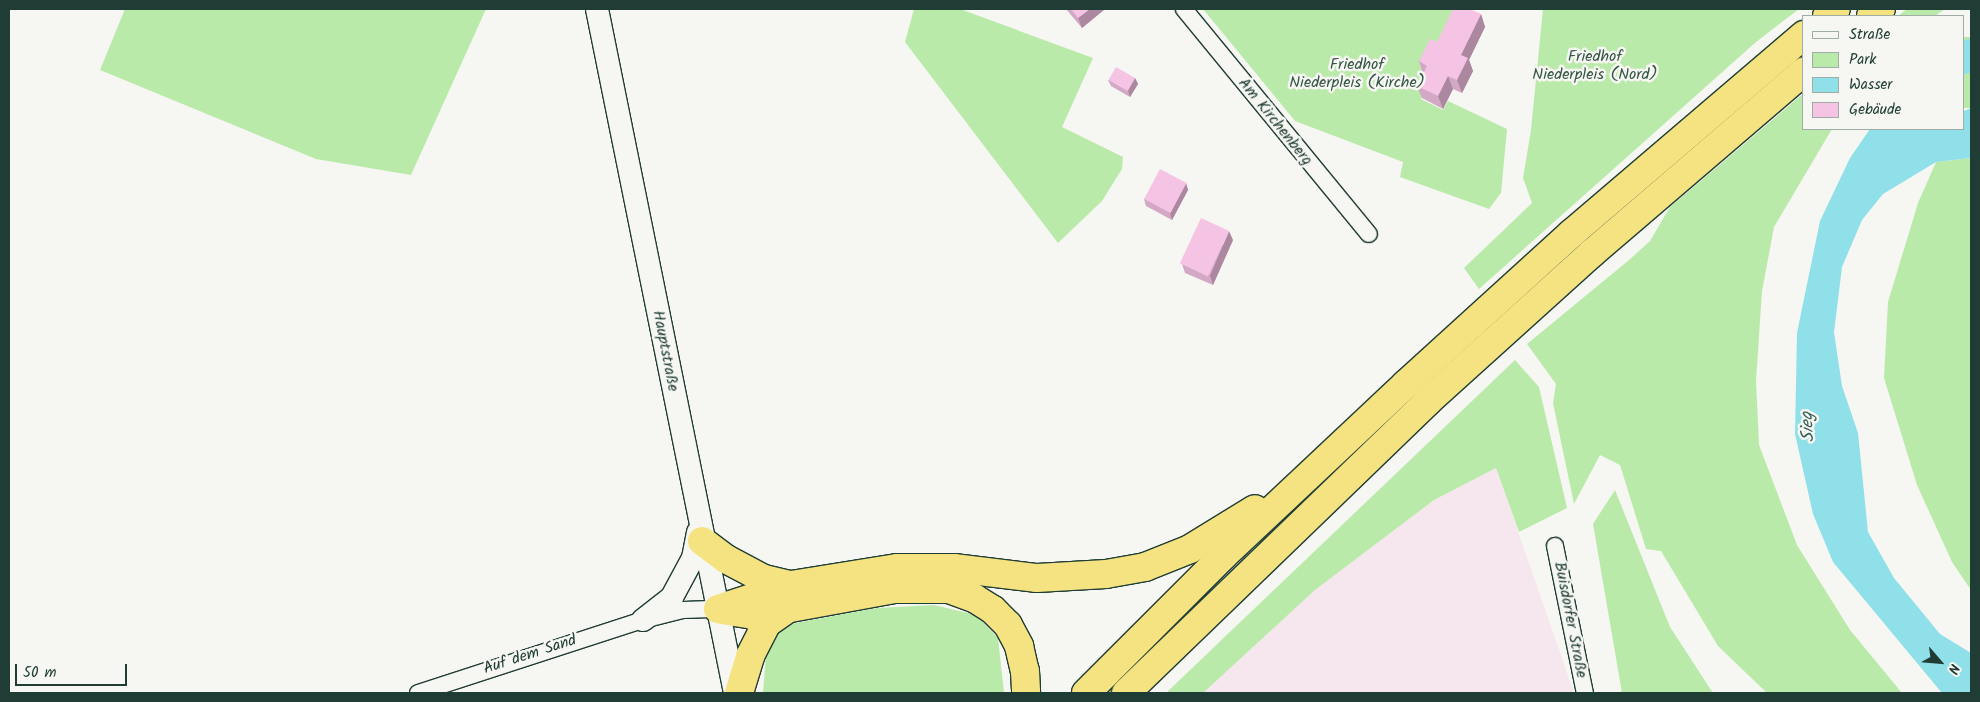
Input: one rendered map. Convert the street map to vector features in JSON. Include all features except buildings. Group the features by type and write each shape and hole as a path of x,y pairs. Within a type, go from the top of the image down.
{"highway":[{"path":"1086,693 1304,480 1572,233 1802,37"},
{"path":"1126,693 1194,624 1435,396 1600,247 1802,74"},
{"path":"718,609 791,585 928,566 1037,578 1072,578 1145,567 1190,549 1304,480"},
{"path":"701,534 726,559 764,579 791,585"},
{"path":"718,609 752,615 784,611 896,589 949,588 974,598 993,610 1008,625 1021,654 1026,693"},
{"path":"737,693 750,656 767,623 784,611"},
{"path":"1142,693 1185,648 1194,624"}],"main road":[{"name":"Hauptstraße","path":"597,9 701,534 737,693"},
{"path":"643,620 672,597 693,558 701,534"}],"street":[{"name":"Am Kirchenberg","path":"1184,9 1369,234"},
{"name":"Buisdorfer Straße","path":"1555,546 1585,693"},
{"name":"Auf dem Sand","path":"418,693 643,620 683,610 718,609"}],"shaded area":[{"path":"1496,468 1574,693 1202,693 1315,590 1434,500"}],"green space":[{"path":"125,9 486,9 411,175 316,159 100,70"},
{"path":"914,9 960,9 1093,58 1062,127 1123,157 1122,169 1102,201 1058,243 905,42"},
{"name":"Friedhof Niederpleis (Kirche)","path":"1203,9 1451,9 1461,13 1422,74 1430,79 1421,99 1443,110 1448,101 1507,129 1501,193 1489,209 1400,177 1403,162 1295,121"},
{"name":"Friedhof Niederpleis (Nord)","path":"1543,9 1799,9 1756,42 1479,289 1464,268 1532,203 1523,178 1531,130"},
{"path":"1907,9 1945,9 1936,15 1899,15"},
{"path":"1965,37 1971,37 1971,108 1965,108"},
{"path":"1802,95 1802,130 1831,130 1774,227 1762,291 1756,381 1759,445 1797,545 1850,630 1902,693 1767,693 1718,646 1661,551 1646,549 1620,465 1600,455 1574,504 1553,403 1556,384 1527,344 1650,241 1670,207"},
{"path":"1971,158 1971,590 1952,562 1917,485 1884,378 1888,302 1918,203 1936,162"},
{"path":"1515,360 1539,387 1567,508 1519,532 1496,468 1434,500 1315,590 1203,693 1166,693"},
{"path":"1615,490 1670,627 1713,693 1622,693 1593,524"},
{"path":"934,605 976,615 998,638 1004,693 763,693 766,655 774,634 790,624 877,608"}],"water":[{"path":"1971,108 1971,158 1936,162 1883,194 1862,220 1842,267 1834,332 1842,386 1858,433 1868,532 1894,578 1940,634 1971,653 1971,693 1942,693 1833,562 1813,514 1795,434 1797,333 1820,221 1850,158 1869,130 1965,130 1965,111"}],"waterway":[{"name":"Sieg","path":"1965,59 1971,53"}]}
